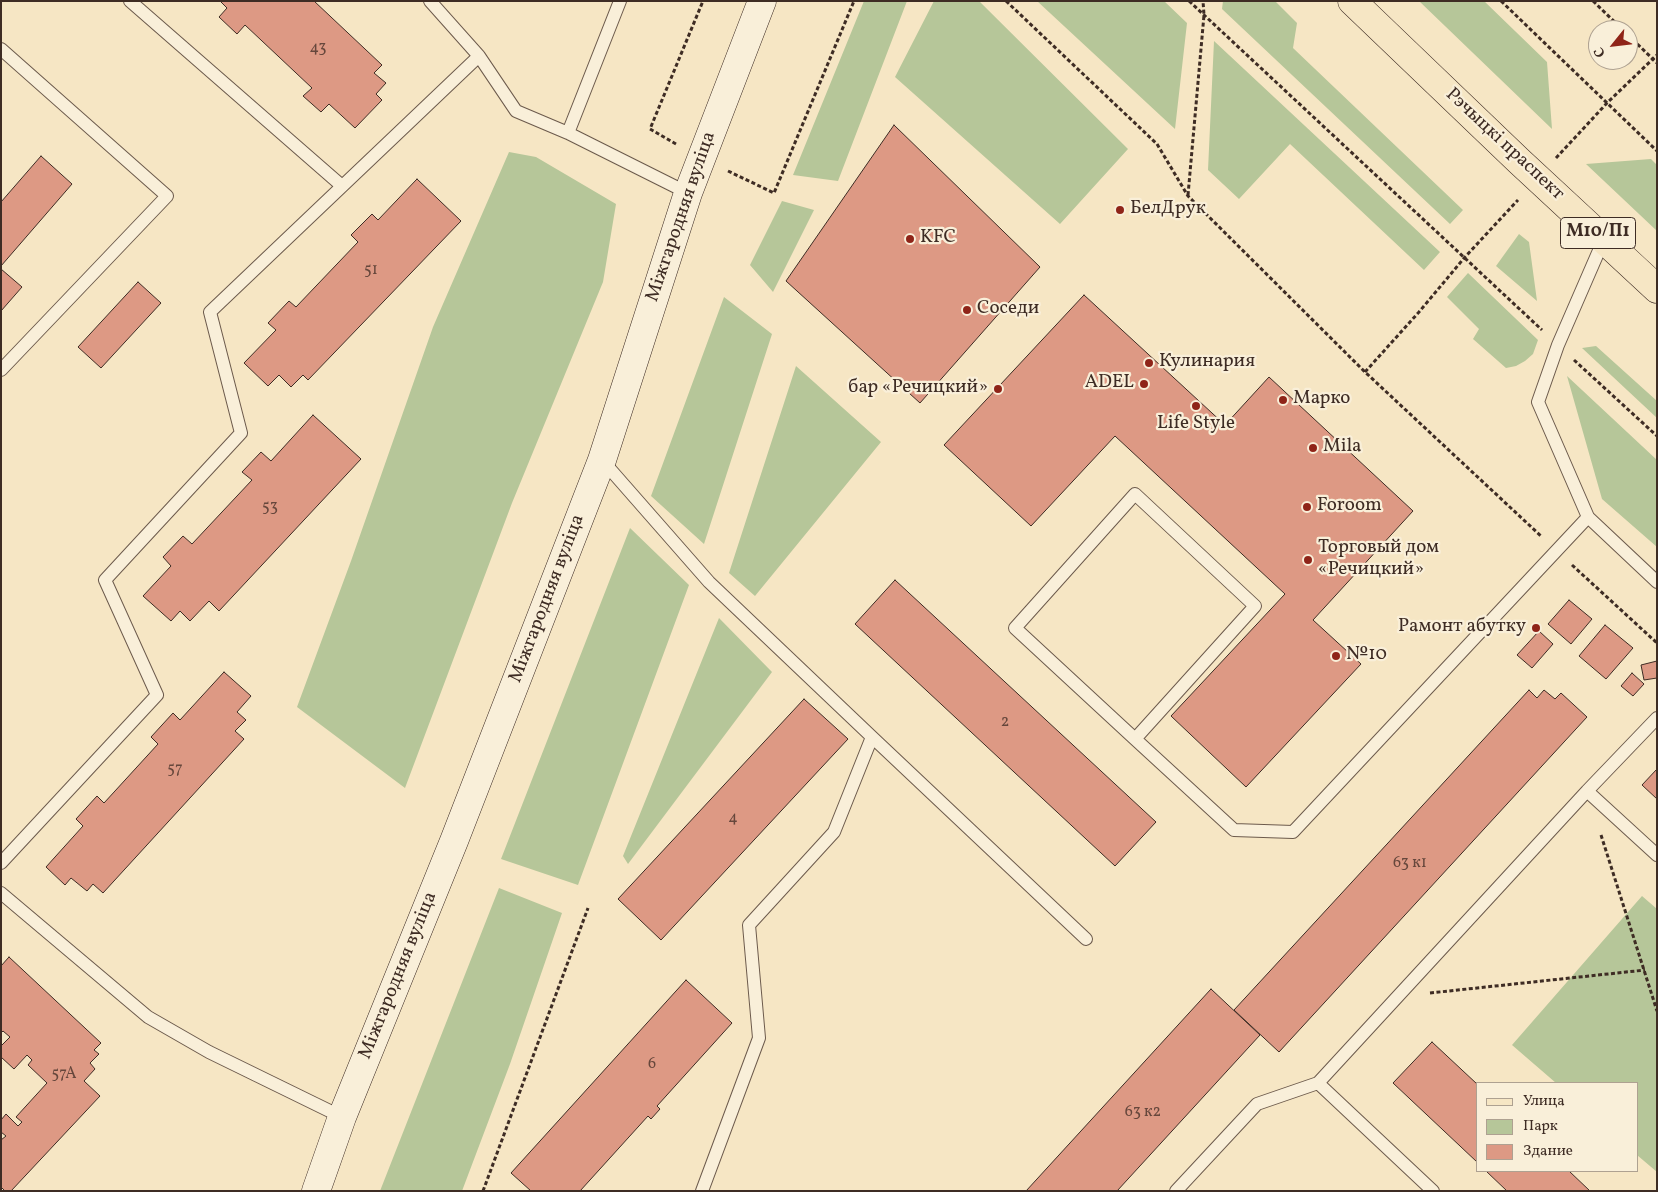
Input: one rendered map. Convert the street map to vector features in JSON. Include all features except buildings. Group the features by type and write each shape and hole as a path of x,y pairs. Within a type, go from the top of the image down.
{"main road":[{"name":"Міжгародняя вуліца","path":"316,1191 342,1117 454,841 602,460 688,193 762,1"},
{"name":"Рэчыцкі праспект","path":"1352,1 1657,288"}],"lane":[{"path":"130,1 342,186"},
{"path":"430,1 479,56 516,111 568,133 688,193"},
{"path":"568,133 620,1"},
{"path":"1,49 167,196 1,370"},
{"path":"1,863 157,695 105,580 241,433 210,312 479,56"},
{"path":"1604,239 1558,345 1538,402 1588,516 1657,582"},
{"path":"602,460 710,582 1086,939"},
{"path":"1135,739 1255,606 1135,494 1015,628 1135,739 1234,830 1293,832 1588,516"},
{"path":"1176,1191 1256,1104 1318,1083 1587,791 1657,718"},
{"path":"702,1191 759,1038 749,925 834,832 872,737"},
{"path":"1587,791 1657,855"},
{"path":"1,893 148,1017 209,1052 342,1117"},
{"path":"1318,1083 1433,1191"}],"path":[{"path":"693,27 703,1"},
{"path":"774,193 854,1"},
{"path":"1006,1 1156,144 1188,196 1365,372 1657,643"},
{"path":"1189,1 1657,436"},
{"path":"1188,196 1204,15 1203,1"},
{"path":"1501,1 1657,151"},
{"path":"1593,1 1612,20"},
{"path":"1638,45 1657,63"},
{"path":"1365,372 1465,257 1607,104 1657,54"},
{"path":"1587,791 1657,1011"},
{"path":"483,1191 588,908"},
{"path":"1397,996 1645,970"}],"green space":[{"path":"864,1 907,1 838,181 793,175"},
{"path":"934,1 979,1 1128,149 1060,224 895,77"},
{"path":"1037,1 1164,1 1187,23 1175,129"},
{"path":"1223,1 1275,1 1297,23 1293,48 1463,210 1450,224 1222,9"},
{"path":"1419,1 1484,1 1547,62 1552,129"},
{"path":"1214,41 1440,252 1424,270 1290,144 1239,199 1208,170"},
{"path":"509,152 536,157 616,204 603,282 512,503 405,788 297,707 351,561 433,327"},
{"path":"1651,159 1657,165 1657,231 1586,164"},
{"path":"782,201 814,210 773,292 750,265"},
{"path":"1519,234 1529,242 1537,301 1496,266"},
{"path":"1468,273 1538,340 1533,354 1525,361 1516,366 1506,368 1473,339 1479,329 1447,297"},
{"path":"724,297 772,334 704,544 651,496"},
{"path":"1596,346 1657,401 1657,418 1582,348"},
{"path":"796,366 881,442 755,596 729,573"},
{"path":"1567,376 1657,460 1657,547 1602,499"},
{"path":"630,528 689,585 578,885 501,859"},
{"path":"719,618 772,672 628,864 623,856"},
{"path":"499,888 562,913 510,1064 462,1191 380,1191"},
{"path":"1642,896 1657,909 1657,1172 1638,1156 1638,1082 1555,1082 1512,1045"}],"place":[{"name":"БелДрук","path":"1120,210"},
{"name":"KFC","path":"910,239"},
{"name":"Соседи","path":"967,310"},
{"name":"Кулинария","path":"1149,363"},
{"name":"ADEL","path":"1144,384"},
{"name":"бар «Речицкий»","path":"998,389"},
{"name":"Марко","path":"1283,400"},
{"name":"Life Style","path":"1196,406"},
{"name":"Mila","path":"1313,448"},
{"name":"Foroom","path":"1307,507"},
{"name":"Торговый дом «Речицкий»","path":"1308,560"},
{"name":"Рамонт абутку","path":"1536,628"},
{"name":"№10","path":"1336,656"}]}
